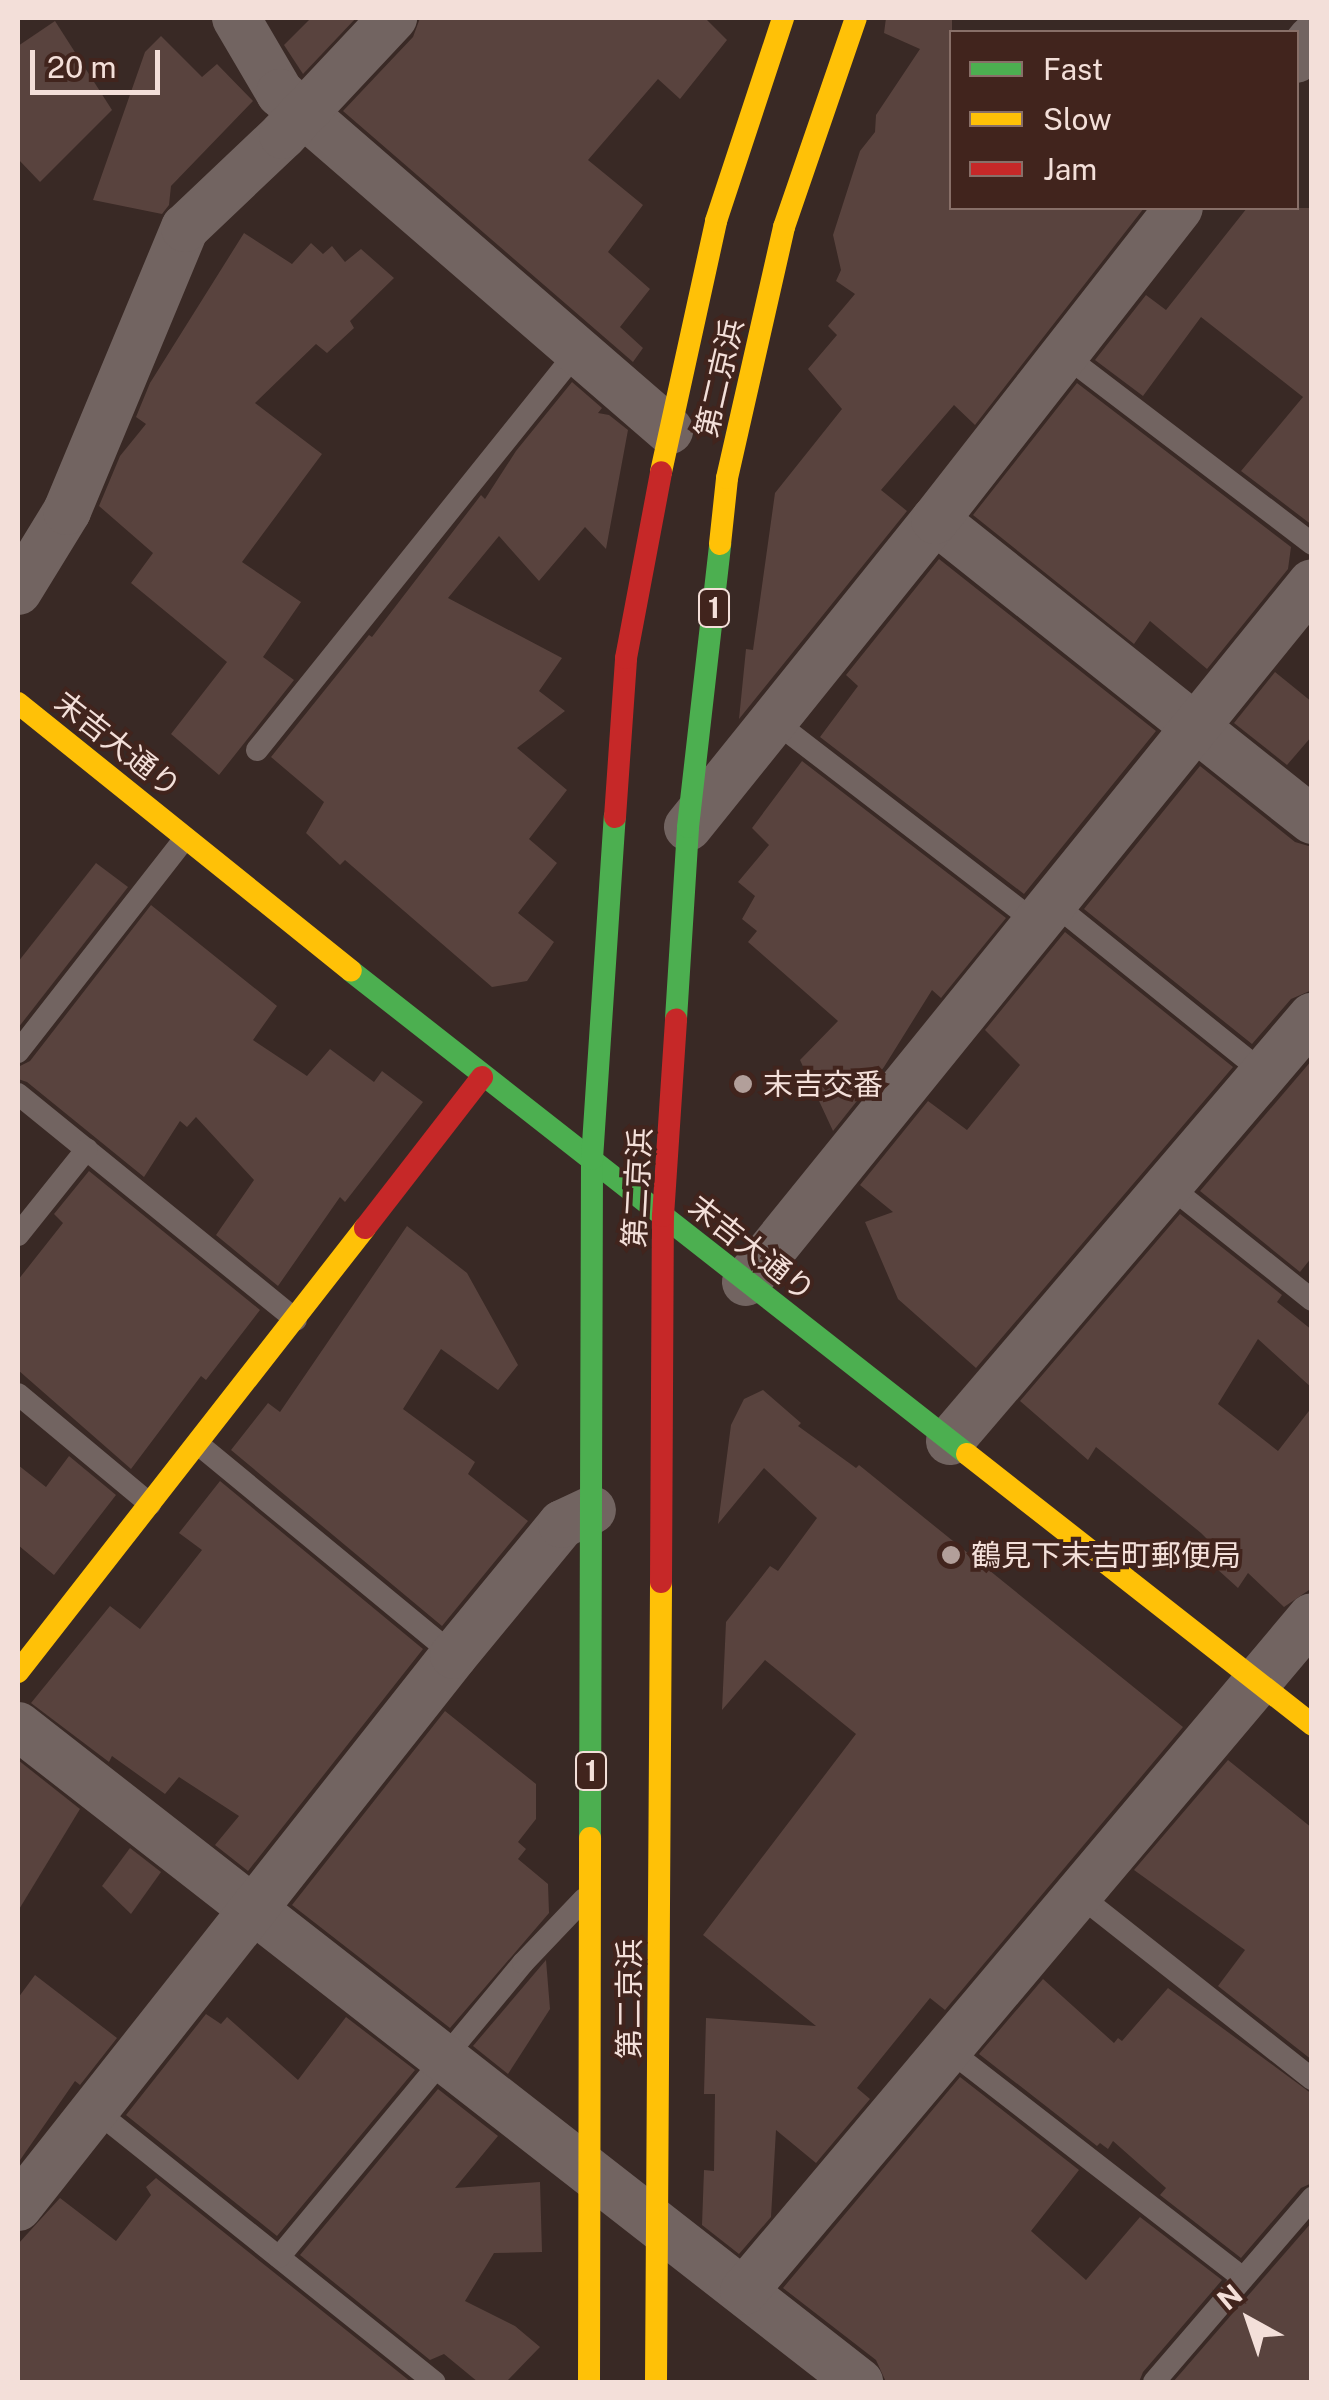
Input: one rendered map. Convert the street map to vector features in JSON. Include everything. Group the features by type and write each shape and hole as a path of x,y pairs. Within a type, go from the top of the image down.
{"main road":[{"name":"第二京浜","path":"588,2382 592,1159 626,658 716,221 783,18"},
{"name":"第二京浜","path":"656,2382 664,1216 688,827 727,478 784,228 856,18"},
{"name":"末吉大通り","path":"18,703 482,1077 592,1159 1312,1725"},
{"path":"18,1672 482,1077"}],"street":[{"path":"236,18 280,93 580,348 670,430"},
{"path":"18,590 67,511 185,228 305,114 393,18"},
{"path":"688,827 936,520 1176,210"},
{"path":"936,520 1312,820"},
{"path":"746,1282 1312,583"},
{"path":"950,1441 1312,1017"},
{"path":"18,2208 454,1654 562,1524 592,1510"},
{"path":"744,2292 1312,1617"},
{"path":"18,1726 657,2229 859,2382"}],"lane":[{"path":"256,750 580,348"},
{"path":"1063,354 1312,544"},
{"path":"772,720 1264,1072"},
{"path":"18,1052 187,836"},
{"path":"18,1094 296,1320"},
{"path":"18,1235 86,1149"},
{"path":"1168,1185 1312,1300"},
{"path":"18,1394 150,1504"},
{"path":"198,1444 454,1654"},
{"path":"278,2258 523,1963 590,1892"},
{"path":"1079,1895 1312,2078"},
{"path":"949,2050 1244,2278"},
{"path":"95,2110 434,2382"},
{"path":"1154,2382 1312,2198"}],"building":[{"path":"311,18 356,18 303,74 284,45"},
{"path":"420,18 705,18 727,40 680,99 658,79 588,160 643,205 608,252 650,289 620,327 643,348 633,362 343,111 413,37"},
{"path":"886,18 952,18 949,210 1142,210 975,425 954,405 881,490 907,511 739,719 746,649 753,650 775,493 842,409 808,369 837,335 828,326 855,294 836,281 841,270 833,235 860,151 875,132 876,115 920,49 884,33"},
{"path":"55,21 112,110 40,182 18,159 18,46"},
{"path":"161,36 202,77 217,64 253,101 171,186 169,205 162,214 93,200 145,52"},
{"path":"1312,208 1312,525 1241,471 1303,397 1201,317 1143,396 1095,360 1146,295 1166,310 1245,210"},
{"path":"244,233 292,264 311,243 323,254 332,246 345,262 361,249 394,278 350,321 354,328 327,353 316,344 255,403 322,454 242,562 301,602 263,657 294,680 219,775 171,734 227,662 131,583 153,553 99,506 120,456 146,424 136,417 150,383"},
{"path":"572,382 602,408 598,413 609,415 628,430 606,549 585,527 539,581 499,536 448,598 562,658 539,691 565,711 517,748 567,790 529,839 557,863 518,913 554,942 527,981 492,987 345,860 340,865 306,833 324,802 271,757 369,635 372,637 481,495 485,499 516,451"},
{"path":"1077,383 1291,547 1288,569 1207,669 1150,621 1134,644 973,515"},
{"path":"939,559 1156,731 1024,894 820,737 858,686 846,675"},
{"path":"1275,672 1312,702 1312,736 1287,765 1234,723"},
{"path":"802,761 1006,918 941,998 932,990 884,1067 833,1131 800,1060 838,1021 748,942 757,931 742,919 755,896 738,882 769,845 752,828"},
{"path":"1200,766 1295,842 1312,847 1312,990 1291,999 1252,1044 1084,909"},
{"path":"96,863 128,887 18,1028 18,962"},
{"path":"151,905 277,1006 253,1040 307,1076 330,1049 374,1082 382,1071 423,1102 345,1202 340,1197 278,1286 216,1235 254,1180 196,1117 187,1127 180,1121 144,1177 27,1082 18,1079 18,1067 30,1061"},
{"path":"1065,932 1233,1067 976,1368 898,1299 865,1222 893,1212 860,1185 928,1101 967,1130 1020,1065 985,1030"},
{"path":"1312,1060 1312,1257 1300,1272 1200,1191"},
{"path":"89,1171 260,1310 206,1380 201,1376 131,1469 18,1370 18,1280 63,1223 54,1214"},
{"path":"1180,1214 1282,1295 1277,1302 1312,1330 1312,1388 1258,1339 1218,1404 1278,1451 1312,1407 1312,1588 1284,1607 1248,1573 1238,1588 1216,1568 1221,1553 1201,1533 1096,1447 1088,1460 1020,1401"},
{"path":"407,1226 467,1273 518,1365 498,1390 441,1349 403,1409 475,1462 468,1474 528,1521 442,1626 231,1450 268,1403 280,1412"},
{"path":"763,1390 801,1423 798,1426 856,1468 859,1465 1183,1727 945,2010 930,1998 857,2088 870,2099 816,2163 776,2130 771,2217 739,2254 702,2225 704,2170 714,2171 715,2094 704,2094 706,2018 816,2026 703,1935 856,1734 765,1660 722,1710 726,1622 770,1566 778,1571 817,1518 764,1468 718,1524 731,1425 744,1399"},
{"path":"69,1456 116,1495 54,1575 18,1545 18,1465 46,1487"},
{"path":"220,1481 423,1649 248,1871 215,1845 239,1816 179,1777 165,1794 112,1756 109,1762 31,1703 110,1606 140,1629 202,1550 179,1533"},
{"path":"445,1711 536,1784 536,1819 518,1842 526,1849 518,1859 548,1884 549,1913 450,2028 292,1905"},
{"path":"18,1760 80,1809 18,1911"},
{"path":"1228,1760 1312,1828 1312,2060 1218,1986 1245,1950 1134,1870"},
{"path":"130,1848 161,1872 131,1914 102,1886"},
{"path":"546,1960 550,2009 508,2074 473,2046"},
{"path":"35,1975 117,2038 80,2085 75,2081 18,2163 18,1998"},
{"path":"1043,1979 1114,2043 1118,2038 1122,2041 1168,1988 1312,2094 1312,2183 1301,2188 1241,2258 1160,2195 1166,2188 1113,2141 1108,2149 1100,2143 1097,2146 979,2054"},
{"path":"206,2014 221,2024 227,2017 298,2080 346,2017 415,2070 277,2236 126,2115"},
{"path":"960,2077 1079,2170 1031,2231 1086,2280 1140,2217 1222,2280 1143,2372 1139,2382 886,2382 876,2360 783,2288"},
{"path":"438,2089 498,2136 455,2188 540,2182 542,2252 494,2253 465,2301 515,2326 540,2347 506,2382 478,2382 444,2354 430,2360 300,2255"},
{"path":"156,2178 411,2382 18,2382 18,2244 60,2198 116,2241 151,2195 146,2187"},
{"path":"1312,2222 1312,2382 1173,2382"}],"traffic: fast":[{"path":"676,1019 688,827 720,544"},
{"path":"590,1838 592,1159 615,817"},
{"path":"351,971 967,1454"}],"traffic: slow":[{"path":"661,472 716,221 783,18"},
{"path":"720,544 727,478 784,227 856,18"},
{"path":"18,703 351,971"},
{"path":"18,1672 365,1228"},
{"path":"967,1454 1312,1725"},
{"path":"656,2382 661,1582"},
{"path":"589,2382 590,1838"}],"traffic: jam":[{"path":"615,817 626,658 661,472"},
{"path":"661,1582 663,1216 676,1019"},
{"path":"365,1228 482,1077"}],"place":[{"name":"末吉交番","path":"743,1084"},
{"name":"鶴見下末吉町郵便局","path":"951,1555"}]}
